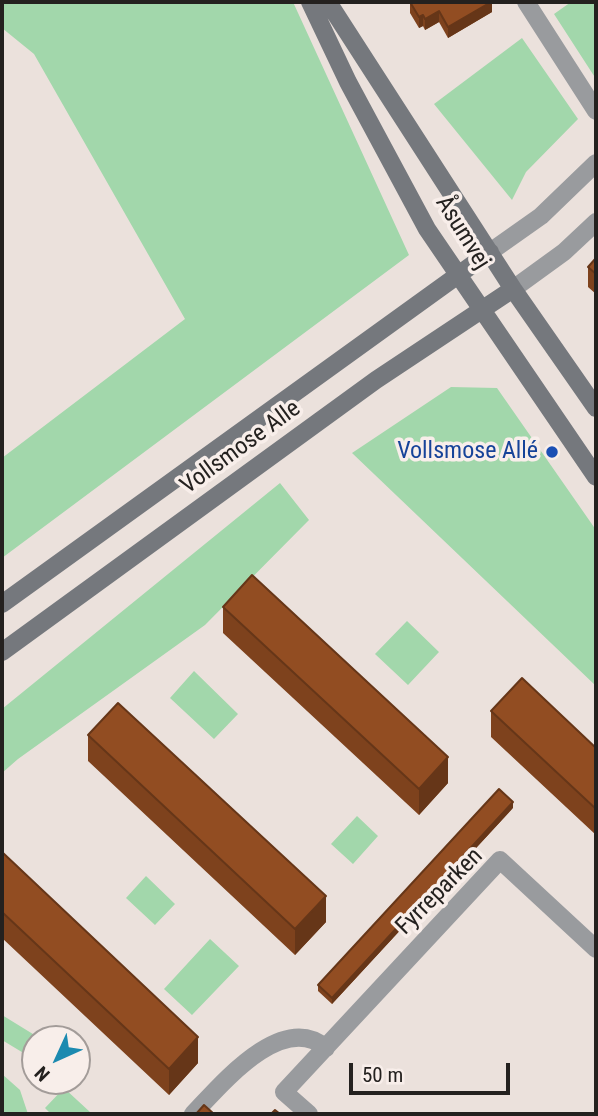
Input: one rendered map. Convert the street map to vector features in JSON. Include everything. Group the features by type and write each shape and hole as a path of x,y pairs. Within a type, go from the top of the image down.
{"street":[{"name":"Åsumvej","path":"310,2 348,82 427,229 596,477"},
{"name":"Åsumvej","path":"328,2 513,289 596,408"},
{"path":"529,3 596,111"},
{"name":"Åsumvej","path":"490,252 541,216 596,163"},
{"name":"Åsumvej","path":"513,289 564,252 596,222"},
{"name":"Vollsmose Alle","path":"2,604 490,252"},
{"name":"Vollsmose Alle","path":"2,652 376,380 513,289"},
{"name":"Fyrreparken","path":"309,1114 284,1092 500,860 596,949"},
{"path":"193,1114 244,1062 263,1049 295,1037 317,1040 326,1048"}],"green space":[{"path":"2,2 293,2 409,255 2,558 2,458 185,319 34,54 2,28"},
{"path":"571,2 596,2 596,79 554,14"},
{"path":"522,38 578,119 526,172 512,200 434,104"},
{"path":"451,387 497,388 596,530 596,686 352,453"},
{"path":"280,483 309,520 205,625 2,773 2,709"},
{"path":"407,621 439,652 408,685 375,654"},
{"path":"194,671 238,714 214,739 170,698"},
{"path":"357,816 378,836 353,864 331,844"},
{"path":"146,876 175,904 155,925 126,898"},
{"path":"210,939 239,966 192,1015 164,989"},
{"path":"2,1015 21,1027 21,1052 2,1040"},
{"path":"2,1074 20,1090 28,1114 2,1114"},
{"path":"57,1095 72,1095 90,1112 51,1114 45,1108"}],"building":[{"path":"410,2 491,2 448,27 439,11 425,19 423,15 419,17"},
{"path":"596,258 596,274 588,267"},
{"path":"252,575 448,757 419,789 223,607"},
{"path":"522,678 596,748 596,809 491,711"},
{"path":"118,703 326,896 295,929 88,735"},
{"path":"499,789 513,802 332,998 318,985"},
{"path":"2,852 198,1037 169,1069 2,912"},
{"path":"204,1105 214,1114 196,1114"}],"place":[{"name":"Vollsmose Allé","path":"552,452"}]}
